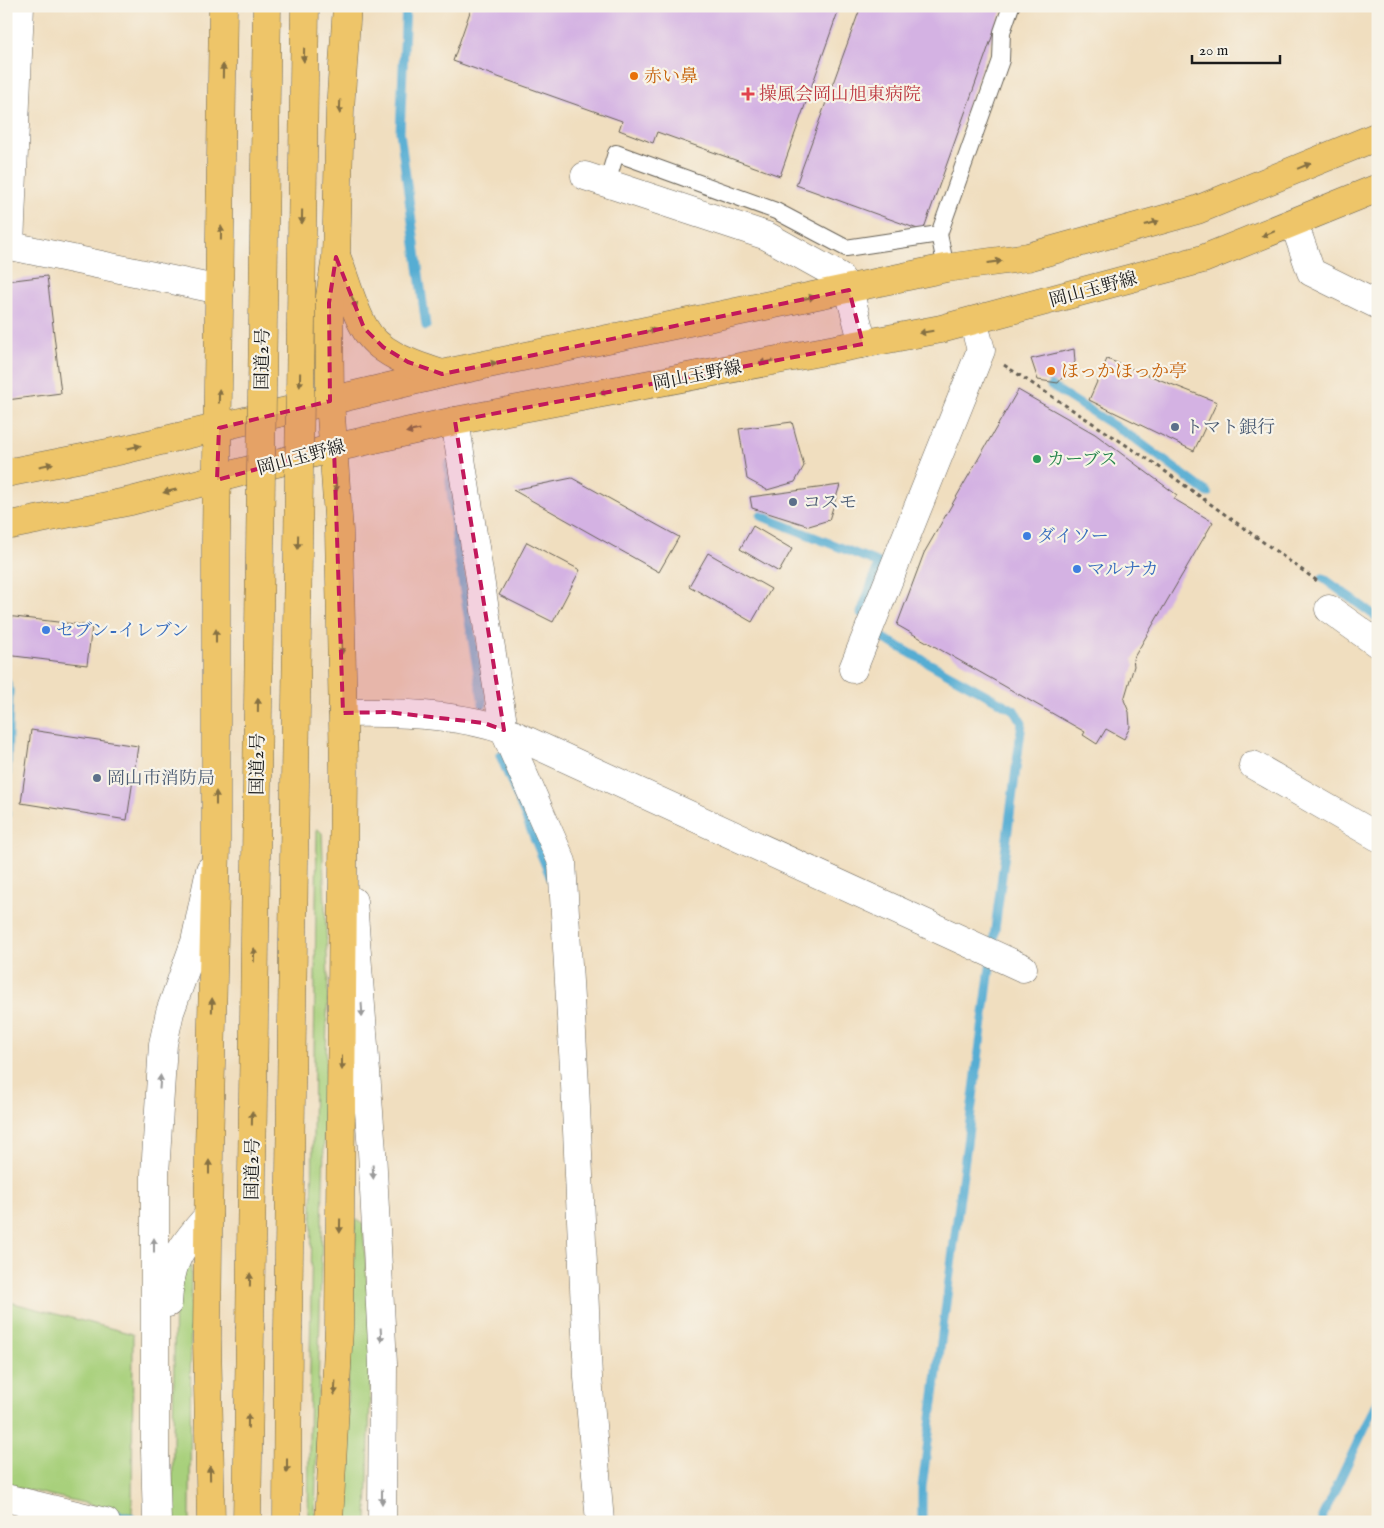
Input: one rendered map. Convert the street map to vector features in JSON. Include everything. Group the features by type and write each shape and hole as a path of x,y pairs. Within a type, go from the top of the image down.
{"main road":[{"path":"211,1522 207,1339 216,847 223,6"},
{"name":"国道2号","path":"247,1522 267,6"},
{"path":"286,1522 305,6"},
{"path":"329,1522 339,1328 344,770 339,531 330,401 329,303 336,257 340,110 347,6"},
{"path":"6,473 219,428 442,374 849,290 946,268 1028,257 1197,210 1378,136"},
{"name":"岡山玉野線","path":"6,526 131,501 218,480 334,448 455,421 941,329 1203,259 1378,188"},
{"path":"336,257 364,328 383,348 408,362 442,374"}],"street":[{"path":"20,6 12,65 8,245 220,290"},
{"path":"596,179 766,236 796,237 839,276 849,290 863,344"},
{"path":"1294,223 1311,272 1378,305"},
{"path":"853,669 981,350 973,321"},
{"path":"455,421 504,730 562,862 575,1085 588,1377 600,1522"},
{"path":"1329,609 1378,644"},
{"path":"343,713 397,714 484,723 504,730 1023,968"},
{"path":"1253,765 1377,833"},
{"path":"344,770 372,1151 382,1345 382,1522"},
{"path":"157,1522 155,1451 155,1174 163,1044 170,1012 195,942 201,904 216,847"},
{"path":"155,1451 166,1366 169,1277 177,1256 188,1239 208,1216"},
{"path":"6,1498 106,1522"}],"lane":[{"path":"946,268 939,234 1001,60 1002,32 1011,6"},
{"path":"796,237 846,248 939,234"}],"path":[{"path":"981,350 1155,464 1324,585 1329,609"}],"highlighted area":[{"path":"336,257 364,328 383,347 408,362 442,374 849,290 863,344 455,421 504,730 484,723 387,712 343,713 334,448 217,480 219,428 330,401 329,303"}],"green space":[{"path":"317,828 322,833 328,978 315,1522 308,1522"},
{"path":"356,1219 363,1224 371,1346 367,1522 341,1522"},
{"path":"191,1266 190,1522 172,1522 175,1278 182,1267"},
{"path":"6,1301 133,1334 132,1514 6,1485"}],"building":[{"path":"472,6 840,6 780,176 657,132 653,143 619,130 622,121 453,61"},
{"path":"861,6 1003,6 923,231 796,185"},
{"path":"47,276 61,393 7,400 6,281"},
{"name":"ほっかほっか亭","path":"1074,349 1075,362 1058,383 1038,380 1031,359"},
{"name":"トマト銀行","path":"1107,359 1217,402 1194,451 1089,400"},
{"path":"1018,390 1095,434 1177,495 1174,499 1213,522 1133,659 1134,666 1124,700 1129,712 1130,727 1124,739 1106,729 1097,744 1083,735 1085,732 897,625 924,553"},
{"path":"792,422 804,466 795,482 767,490 747,479 739,429"},
{"path":"572,478 679,537 659,572 513,490"},
{"name":"コスモ","path":"840,485 829,520 809,526 752,508 750,497"},
{"path":"753,526 792,549 779,572 740,549"},
{"path":"527,542 580,570 553,622 499,595"},
{"path":"708,553 771,589 752,622 689,586"},
{"path":"6,616 92,626 87,665 6,655"},
{"path":"31,730 138,746 127,820 21,803"}],"waterway":[{"path":"406,6 400,132 426,326"},
{"path":"1051,386 1138,441 1208,493"},
{"path":"448,464 458,556 483,704"},
{"path":"761,516 879,563 861,613"},
{"path":"1323,578 1378,618"},
{"path":"872,632 1014,710 1022,723 922,1487 922,1522"},
{"path":"6,681 9,689 6,815"},
{"path":"500,755 552,881"},
{"path":"1322,1522 1322,1517 1378,1400"},
{"path":"107,1513 131,1518"}],"place":[{"name":"赤い鼻","path":"634,76"},
{"name":"操風会岡山旭東病院","path":"748,94"},
{"name":"ほっかほっか亭","path":"1051,371"},
{"name":"トマト銀行","path":"1175,427"},
{"name":"カーブス","path":"1037,459"},
{"name":"コスモ","path":"793,502"},
{"name":"ダイソー","path":"1027,536"},
{"name":"マルナカ","path":"1077,569"},
{"name":"セブン-イレブン","path":"46,630"},
{"name":"岡山市消防局","path":"97,778"}]}
